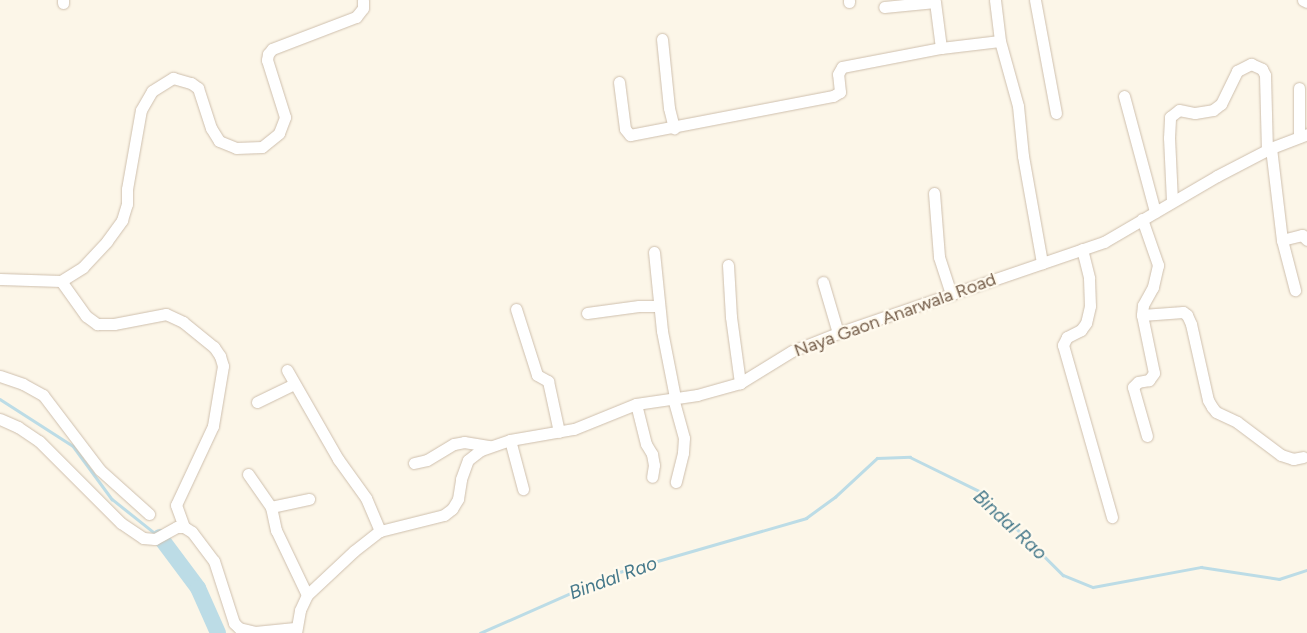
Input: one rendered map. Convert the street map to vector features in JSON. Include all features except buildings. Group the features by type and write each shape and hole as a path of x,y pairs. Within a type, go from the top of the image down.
{"street":[{"path":"0,279 61,281 83,267 122,220 127,204 127,189 141,110 152,91 173,78 191,82 198,88 211,128 219,141 236,148 262,147 279,133 285,117 267,60 268,54 272,49 356,17 363,8 363,0"},
{"path":"994,0 1000,41 1018,106 1023,156 1042,263"},
{"path":"1035,0 1056,113"},
{"path":"1303,0 1307,2"},
{"path":"885,7 936,2 942,48"},
{"path":"662,39 669,108 674,128"},
{"path":"619,82 627,133 635,135 834,96 840,92 838,74 842,68 942,48 1000,41"},
{"path":"1172,201 1169,146 1170,117 1179,110 1195,113 1213,110 1221,104 1238,71 1251,64 1262,69 1265,75 1269,149 1282,240 1295,290"},
{"path":"1299,88 1303,136"},
{"path":"1124,96 1155,212"},
{"name":"Naya Gaon Anarwala Road","path":"296,630 307,595 380,531 444,514 452,509 458,499 461,479 468,460 481,450 510,440 559,432 591,423 636,404 697,395 740,383 792,351 838,333 1118,235 1172,201 1269,149 1303,136"},
{"path":"934,193 940,257 951,295"},
{"path":"1142,219 1158,265 1153,287 1143,305 1142,315 1154,373 1149,380 1138,382 1133,387 1147,436"},
{"path":"1282,240 1302,235 1307,240"},
{"path":"1082,249 1089,278 1090,306 1086,323 1081,330 1067,337 1063,345 1112,517"},
{"path":"654,252 659,306 674,397 684,438 684,453 676,482"},
{"path":"728,264 731,317 740,383"},
{"path":"61,281 86,316 97,324 114,324 166,314 183,322 214,347 220,356 223,366 213,426 176,505 180,527 198,538 214,561 234,622 239,628 255,632 296,630"},
{"path":"823,282 838,333"},
{"path":"587,313 639,306 659,306"},
{"path":"516,309 537,374 548,381 559,432"},
{"path":"1142,315 1182,312 1187,315 1191,324 1208,400 1216,412 1237,422 1280,455 1293,459 1303,456"},
{"path":"287,370 338,459 366,498 380,531"},
{"path":"0,376 23,384 43,395 100,470 149,514"},
{"path":"257,402 294,384"},
{"path":"636,404 646,444 652,454 654,465 652,477"},
{"path":"0,419 39,440 121,523 143,538 155,539 180,527"},
{"path":"510,440 523,489"},
{"path":"414,463 427,460 454,444 464,442 492,446"},
{"path":"248,474 271,507 276,530 307,595"},
{"path":"271,507 309,499"}],"waterway":[{"path":"0,399 73,446 112,499 156,534"},
{"name":"Bindal Rao","path":"480,633 616,573 806,518 835,497 877,458 910,457 979,491 1063,575 1093,587 1201,567 1279,579 1307,570"},
{"path":"160,537 198,588 218,633"}]}
